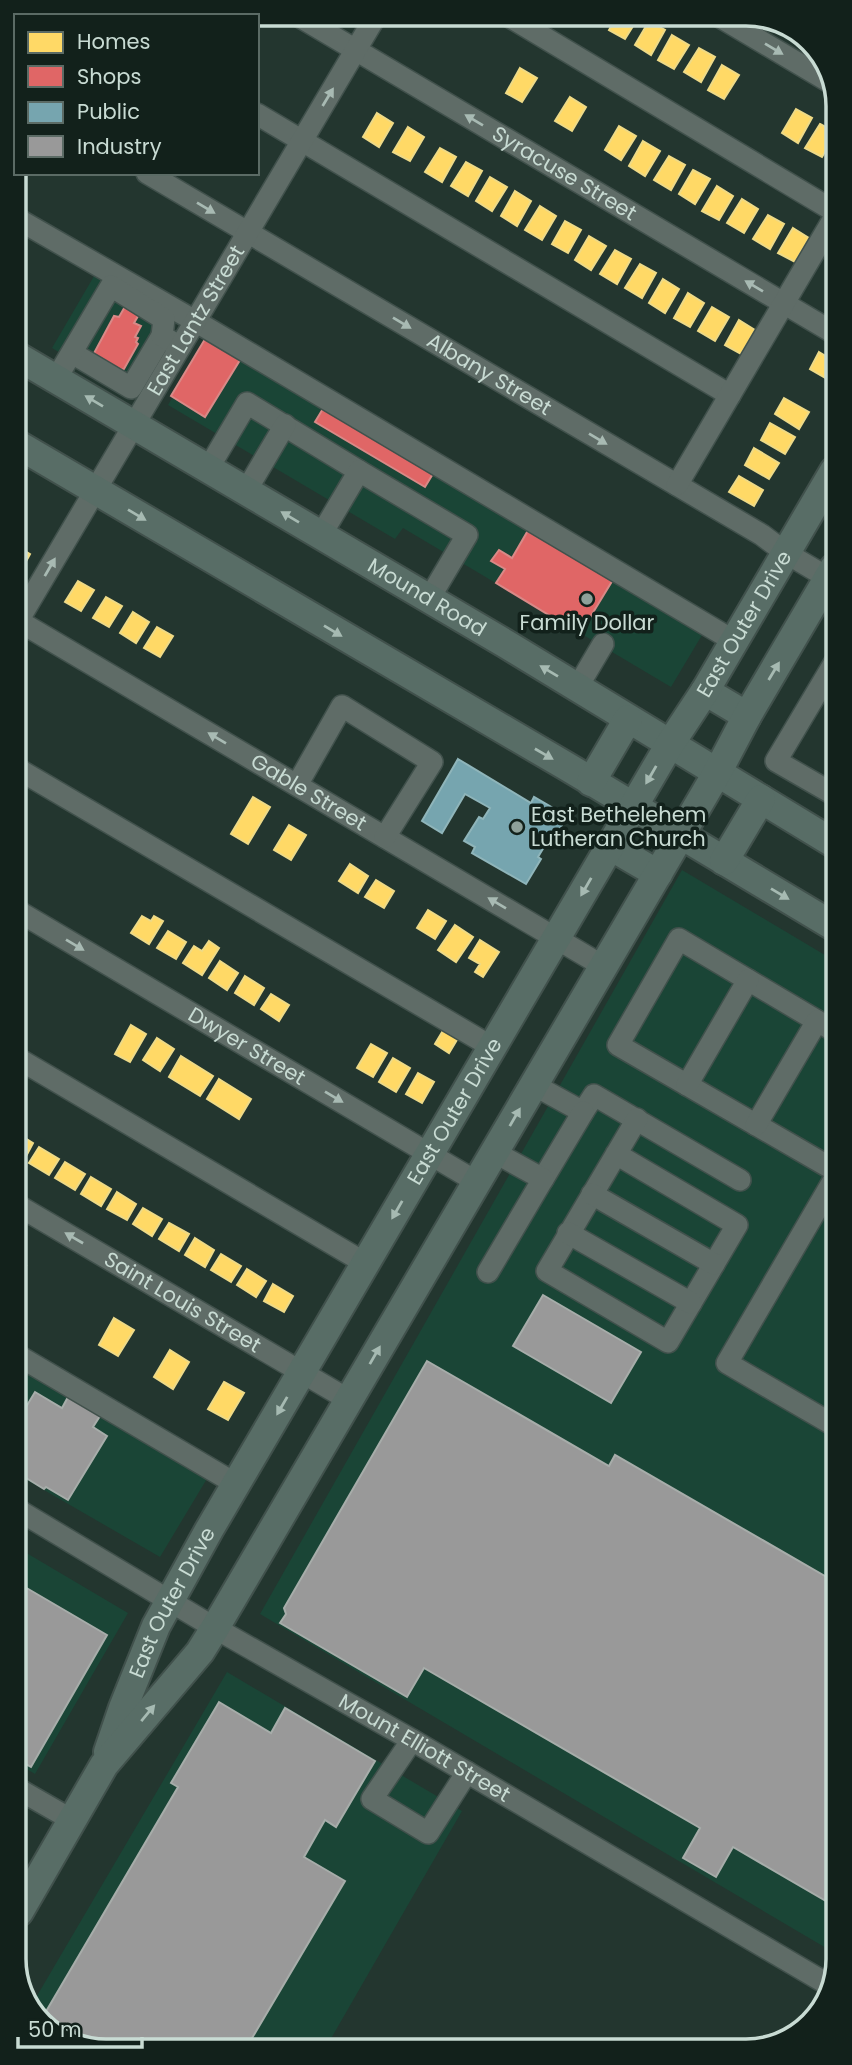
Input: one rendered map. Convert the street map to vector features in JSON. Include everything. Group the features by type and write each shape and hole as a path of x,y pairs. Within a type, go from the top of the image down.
{"main road":[{"name":"Mound Road","path":"26,361 429,599 826,839"},
{"path":"26,450 826,922"},
{"name":"East Outer Drive","path":"104,1765 123,1708 156,1626 170,1601 610,846 826,485"},
{"name":"East Outer Drive","path":"26,1900 104,1765 200,1652 215,1628 717,773 747,716 826,586"},
{"path":"705,691 747,716"},
{"path":"591,782 628,719"},
{"path":"724,861 761,799"},
{"path":"610,846 658,874"}],"street":[{"name":"Syracuse Street","path":"315,26 826,328"},
{"name":"East Lantz Street","path":"26,605 134,425 171,342 195,321 370,26"},
{"path":"525,26 826,206"},
{"path":"735,26 820,76"},
{"path":"259,115 730,395"},
{"name":"Albany Street","path":"151,175 762,535 786,553 826,573"},
{"path":"26,223 195,321 638,588 734,641"},
{"path":"677,485 826,231"},
{"path":"56,379 111,286 164,318 171,342 131,388 72,353"},
{"path":"208,469 247,402 467,535 429,599"},
{"path":"246,491 285,425"},
{"path":"321,536 359,471"},
{"name":"Gable Street","path":"26,628 603,966"},
{"path":"577,688 603,643"},
{"path":"826,678 776,761 826,790"},
{"path":"297,785 342,706 432,762 385,837"},
{"path":"26,774 492,1047"},
{"name":"Dwyer Street","path":"26,916 477,1182"},
{"path":"755,1125 826,1026 679,939 618,1045 755,1125 826,1163"},
{"path":"687,1085 748,980"},
{"path":"26,1064 365,1263"},
{"path":"534,1085 583,1112"},
{"path":"488,1272 594,1094 740,1180"},
{"path":"616,1154 737,1225 668,1342 547,1271 568,1233 637,1119"},
{"path":"494,1152 543,1179"},
{"path":"826,1182 727,1363 826,1421"},
{"path":"592,1194 714,1264"},
{"name":"Saint Louis Street","path":"26,1210 349,1401"},
{"path":"568,1233 691,1303"},
{"path":"26,1360 236,1484"},
{"name":"Mount Elliott Street","path":"26,1515 215,1628 412,1740 822,1981"},
{"path":"412,1740 369,1804 425,1838 467,1772"},
{"path":"26,1794 72,1820"}],"shaded area":[{"path":"97,271 178,319 133,396 52,348"},
{"path":"208,338 711,620 671,687 403,528 395,539 168,405"},
{"path":"682,870 826,956 826,1948 260,1614"},
{"path":"26,1371 208,1477 160,1557 26,1480"},
{"path":"26,1553 128,1613 35,1774 26,1769"},
{"path":"227,1672 462,1811 331,2039 101,2039 66,2028 50,2015 36,1997"}],"building: Homes":[{"path":"611,26 633,26 625,39 609,30"},
{"path":"646,26 658,26 665,30 651,55 635,45"},
{"path":"672,35 689,45 674,69 658,60"},
{"path":"699,48 715,57 701,82 684,72"},
{"path":"722,65 739,75 724,99 708,90"},
{"path":"520,68 537,78 522,102 506,93"},
{"path":"570,97 586,107 572,131 555,121"},
{"path":"796,109 812,118 798,143 782,133"},
{"path":"377,113 393,123 379,147 363,137"},
{"path":"820,124 826,127 826,150 822,157 805,148"},
{"path":"619,126 636,136 621,160 605,150"},
{"path":"408,127 424,137 410,161 393,152"},
{"path":"643,141 660,151 645,176 629,166"},
{"path":"440,148 456,157 442,182 425,172"},
{"path":"669,156 685,165 671,190 654,180"},
{"path":"466,162 482,171 468,196 451,186"},
{"path":"693,170 710,179 695,204 679,194"},
{"path":"490,177 507,187 492,211 476,201"},
{"path":"717,186 733,196 719,220 702,211"},
{"path":"515,191 531,201 517,226 501,216"},
{"path":"742,199 758,209 744,233 727,223"},
{"path":"540,206 556,216 542,240 525,230"},
{"path":"768,215 784,224 770,249 753,239"},
{"path":"565,221 581,230 568,253 552,244"},
{"path":"793,228 809,238 795,262 778,253"},
{"path":"589,236 606,246 591,270 575,260"},
{"path":"615,250 631,259 617,284 600,274"},
{"path":"640,264 656,273 642,298 625,288"},
{"path":"663,279 679,289 665,313 649,303"},
{"path":"688,293 704,303 690,327 674,318"},
{"path":"712,307 729,317 715,341 698,331"},
{"path":"739,320 755,330 741,354 725,345"},
{"path":"819,352 826,356 826,378 810,369"},
{"path":"784,398 809,412 799,429 775,414"},
{"path":"770,423 795,437 785,454 761,440"},
{"path":"754,448 779,463 769,479 745,465"},
{"path":"739,476 763,490 754,506 729,492"},
{"path":"78,581 94,590 81,611 65,602"},
{"path":"106,597 122,606 109,627 93,618"},
{"path":"133,612 149,622 136,643 120,633"},
{"path":"157,627 173,636 160,657 144,648"},
{"path":"253,797 270,807 248,844 231,834"},
{"path":"289,825 306,835 291,860 274,850"},
{"path":"350,864 368,876 358,893 339,881"},
{"path":"376,880 394,891 384,908 365,897"},
{"path":"428,910 446,921 435,939 417,928"},
{"path":"142,916 151,921 154,916 163,921 149,944 131,933"},
{"path":"455,925 473,937 456,962 438,950"},
{"path":"168,931 186,942 176,959 157,948"},
{"path":"480,940 499,952 483,977 475,972 480,964 469,958"},
{"path":"209,941 219,948 202,975 183,963 194,946 202,951"},
{"path":"220,961 238,973 227,990 209,978"},
{"path":"245,976 264,988 254,1005 235,993"},
{"path":"271,994 289,1005 279,1021 261,1009"},
{"path":"131,1025 146,1034 130,1062 115,1054"},
{"path":"444,1029 458,1038 449,1053 435,1044"},
{"path":"157,1038 174,1049 160,1071 143,1060"},
{"path":"371,1044 387,1053 373,1077 357,1068"},
{"path":"181,1056 213,1076 200,1096 169,1077"},
{"path":"393,1058 410,1068 396,1092 379,1082"},
{"path":"418,1073 434,1082 422,1103 406,1094"},
{"path":"219,1079 251,1099 239,1119 207,1099"},
{"path":"26,1139 33,1143 26,1156"},
{"path":"39,1147 59,1159 49,1175 29,1163"},
{"path":"65,1162 85,1174 75,1190 55,1178"},
{"path":"91,1177 111,1189 101,1206 81,1194"},
{"path":"117,1192 136,1204 127,1220 107,1209"},
{"path":"143,1208 162,1219 152,1236 133,1224"},
{"path":"169,1223 189,1234 179,1251 159,1239"},
{"path":"195,1238 214,1250 205,1267 185,1255"},
{"path":"221,1254 241,1266 231,1282 211,1270"},
{"path":"247,1269 266,1281 256,1297 237,1285"},
{"path":"273,1284 293,1296 284,1312 264,1301"},
{"path":"114,1318 134,1330 118,1356 99,1345"},
{"path":"170,1350 189,1362 173,1389 154,1377"},
{"path":"224,1382 244,1393 228,1420 208,1409"}],"building: Shops":[{"path":"127,303 141,311 134,323 141,326 135,337 138,338 138,344 124,369 120,370 93,355 114,316 119,317"},
{"path":"205,339 240,360 205,417 171,396"},
{"path":"324,407 434,472 425,487 315,422"},
{"path":"530,527 614,578 580,634 496,583 505,569 491,561 499,550 512,558"}],"building: Public":[{"name":"East Bethelehem Lutheran Church","path":"458,759 531,803 534,797 567,816 554,839 550,837 526,884 472,853 475,847 464,841 479,817 483,819 490,808 465,794 442,833 422,821"}],"building: Industry":[{"path":"543,1295 641,1352 611,1403 513,1346"},
{"path":"427,1361 609,1466 615,1455 826,1577 826,1901 733,1847 716,1877 683,1858 700,1828 424,1668 407,1697 280,1623 286,1614 284,1608"},
{"path":"35,1392 62,1408 68,1397 100,1416 93,1427 107,1436 68,1500 26,1478 26,1407"},
{"path":"26,1588 107,1635 31,1767 26,1764"},
{"path":"219,1702 271,1733 285,1708 375,1761 336,1827 325,1820 304,1857 345,1881 252,2039 101,2039 66,2028 46,2011 178,1787 171,1783"}],"place":[{"name":"Family Dollar","path":"587,599"},
{"name":"East Bethelehem Lutheran Church","path":"517,827"}]}
